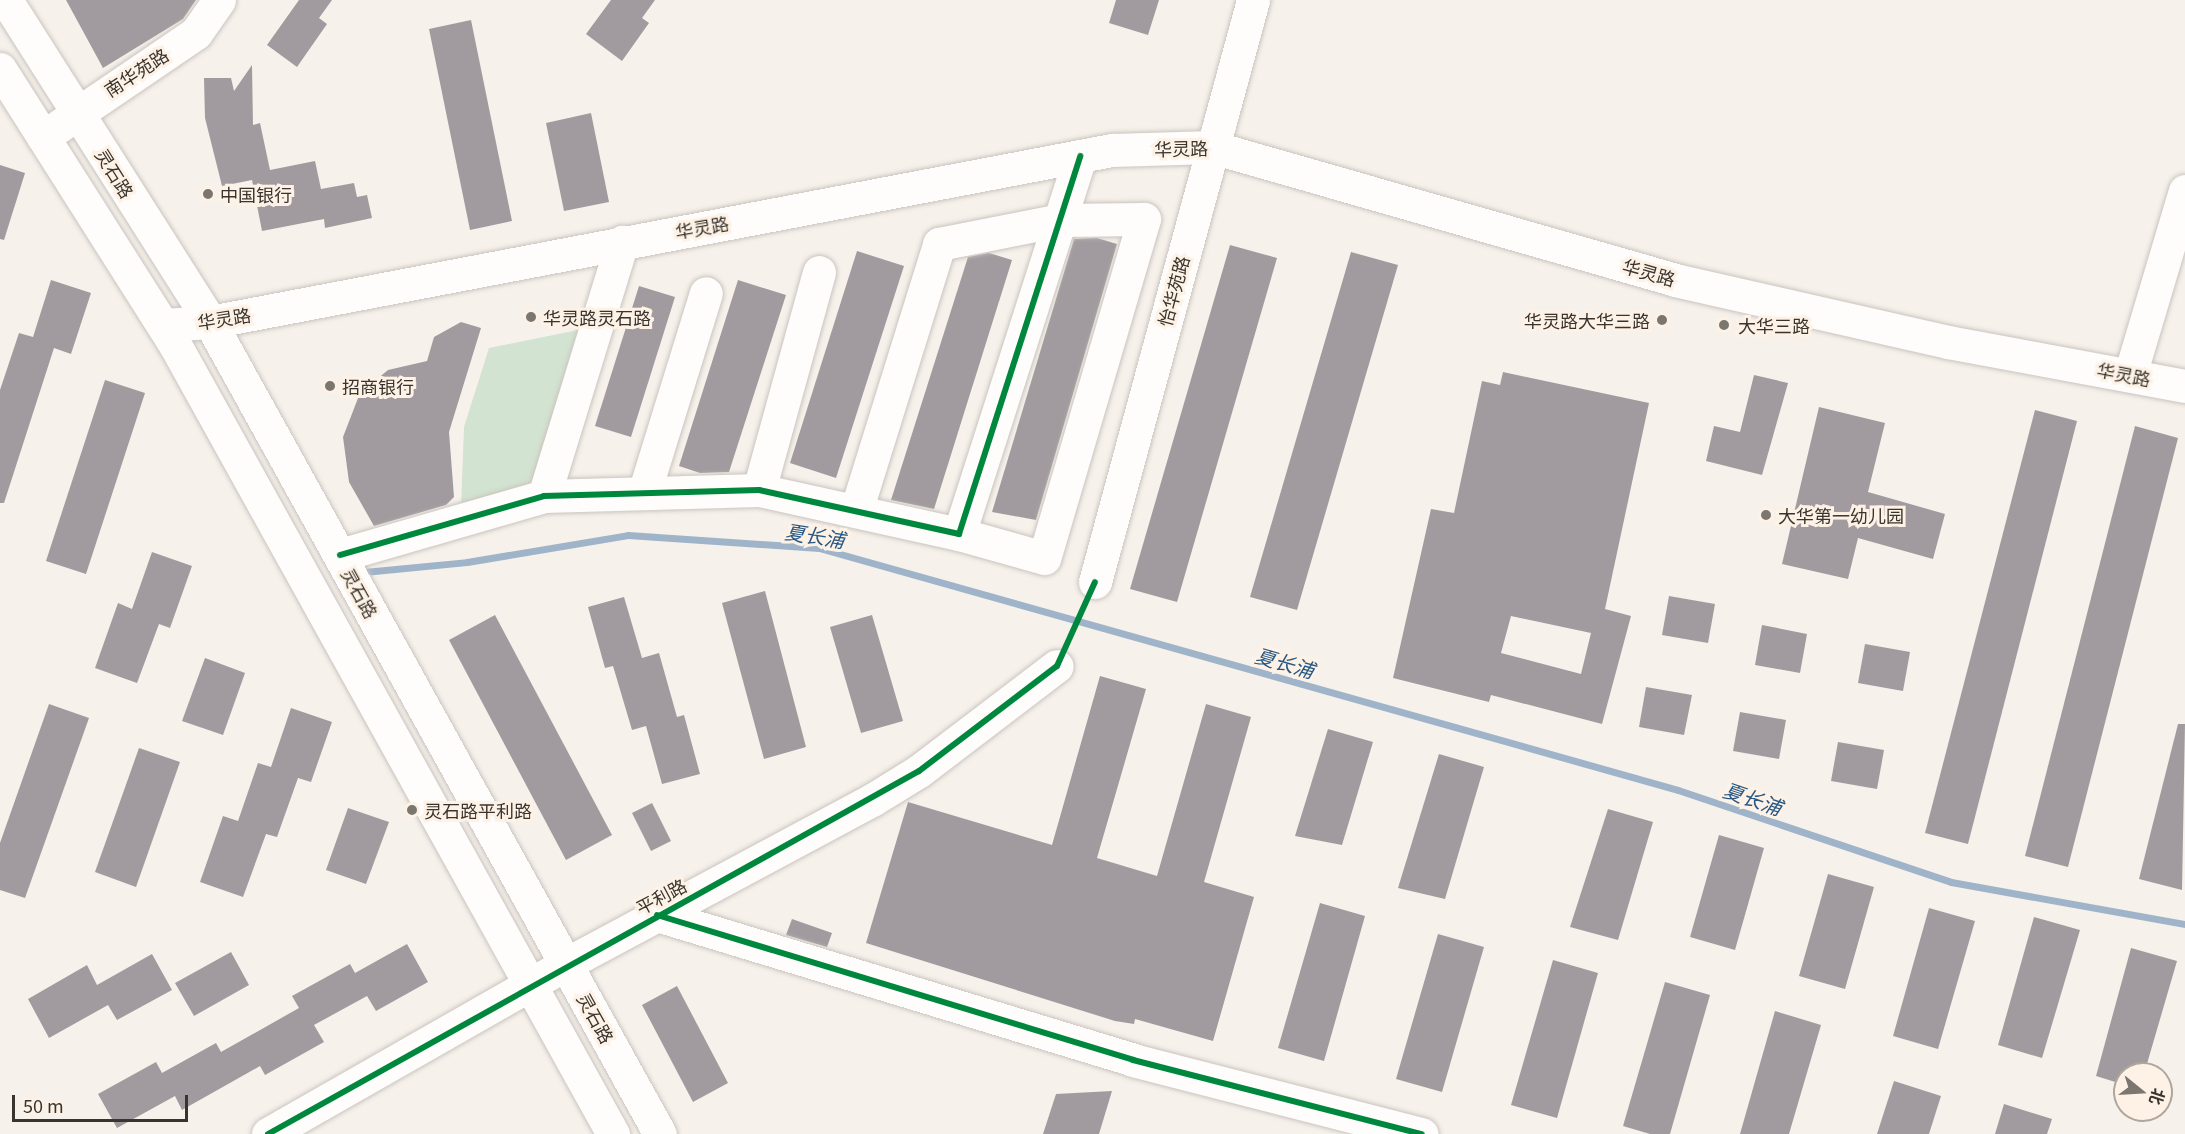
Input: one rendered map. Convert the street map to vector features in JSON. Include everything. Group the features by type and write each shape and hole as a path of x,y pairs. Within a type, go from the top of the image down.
{"street":[{"name":"灵石路","path":"6,0 210,322 660,1134"},
{"name":"南华苑路","path":"43,137 76,111 196,33 219,0"},
{"name":"怡华苑路","path":"1095,582 1253,0"},
{"path":"0,69 163,325 613,1134"},
{"name":"华灵路","path":"163,325 210,322 1112,150 1212,147 1674,280 1948,342 2185,386"},
{"path":"959,534 1080,156"},
{"path":"2130,375 2185,191"},
{"path":"340,555 544,496 759,490 959,534 1044,558 1144,219 1060,220 939,244 856,511"},
{"path":"544,496 622,242"},
{"path":"759,490 819,272"},
{"path":"644,493 706,293"},
{"name":"平利路","path":"267,1134 566,964 872,800 919,771 1057,666"},
{"path":"657,915 1133,1060 1422,1134"}],"green space":[{"path":"578,330 530,487 461,507 464,427 489,348"}],"building":[{"path":"66,0 196,0 183,19 103,68"},
{"path":"299,0 332,0 319,18 327,24 297,67 267,45"},
{"path":"611,0 655,0 642,18 649,23 622,61 586,34"},
{"path":"1116,0 1159,0 1148,35 1109,23"},
{"path":"471,20 512,221 470,230 429,29"},
{"path":"252,65 253,125 260,123 270,170 315,161 321,189 354,183 357,197 367,195 372,218 325,228 324,219 262,231 252,180 222,186 205,118 204,78 231,78 234,91"},
{"path":"591,113 609,202 564,211 546,123"},
{"path":"0,165 25,173 4,240 0,239"},
{"path":"1097,238 1117,244 1036,520 992,512 1074,239"},
{"path":"1230,245 1277,258 1177,602 1130,589"},
{"path":"857,251 904,266 836,478 790,463"},
{"path":"1351,252 1398,265 1297,610 1250,597"},
{"path":"989,253 1012,260 934,509 891,500 968,257"},
{"path":"51,280 91,293 71,354 54,348 4,503 0,503 0,390 19,333 33,337"},
{"path":"738,280 786,295 729,472 700,473 679,466"},
{"path":"639,286 675,297 631,437 595,426"},
{"path":"461,322 481,328 449,432 454,497 446,505 374,526 349,482 343,437 360,393 388,370 427,361 434,337"},
{"path":"1503,372 1649,403 1605,609 1631,616 1602,724 1491,695 1489,702 1393,678 1431,509 1454,513 1482,381 1500,385","holes":["1511,616 1591,633 1581,674 1501,653"]},
{"path":"1754,375 1788,383 1762,475 1706,461 1714,426 1740,432"},
{"path":"105,380 145,393 86,574 46,561"},
{"path":"1819,407 1885,423 1868,492 1945,514 1933,559 1858,538 1848,579 1782,564"},
{"path":"2035,410 2077,421 1968,844 1925,833"},
{"path":"2135,426 2178,438 2068,867 2025,856"},
{"path":"152,552 192,566 170,628 159,624 137,683 95,668 118,603 132,609"},
{"path":"765,591 806,747 764,759 722,603"},
{"path":"1669,596 1715,604 1708,643 1662,635"},
{"path":"624,597 642,658 659,653 677,717 684,715 700,774 662,784 646,726 632,730 613,666 605,668 588,607"},
{"path":"495,615 612,835 566,860 449,640"},
{"path":"872,615 903,721 861,733 830,627"},
{"path":"1762,625 1807,634 1800,673 1755,665"},
{"path":"1865,644 1910,652 1903,691 1858,683"},
{"path":"205,658 245,673 223,735 182,721"},
{"path":"1100,676 1146,689 1097,858 1157,876 1206,704 1251,717 1204,882 1254,897 1213,1041 1135,1019 1134,1024 1115,1021 866,943 908,802 1052,845"},
{"path":"1646,687 1692,695 1684,735 1639,727"},
{"path":"49,704 89,718 25,898 0,890 0,843"},
{"path":"291,708 332,722 311,782 298,778 277,837 266,834 243,897 200,882 223,816 238,821 258,763 271,767"},
{"path":"1740,712 1786,720 1779,759 1733,751"},
{"path":"2178,724 2185,724 2182,890 2139,879"},
{"path":"1328,729 1373,742 1342,845 1295,836"},
{"path":"1838,742 1884,750 1877,789 1831,781"},
{"path":"139,748 180,762 136,887 95,872"},
{"path":"1439,754 1484,767 1445,899 1398,888"},
{"path":"652,803 671,841 651,851 632,813"},
{"path":"348,808 389,822 366,884 326,870"},
{"path":"1608,809 1653,822 1618,940 1570,927"},
{"path":"1719,835 1764,848 1735,950 1690,937"},
{"path":"1828,874 1874,887 1845,989 1799,976"},
{"path":"1320,903 1365,916 1324,1061 1278,1048"},
{"path":"1929,908 1975,921 1938,1049 1893,1036"},
{"path":"2034,917 2080,930 2042,1058 1998,1045"},
{"path":"792,919 832,933 827,947 786,935"},
{"path":"1438,934 1484,947 1442,1092 1396,1079"},
{"path":"407,944 428,982 376,1011 367,996 314,1025 324,1042 265,1075 260,1066 182,1110 175,1096 117,1128 98,1094 156,1062 162,1073 216,1043 221,1052 299,1008 292,996 350,964 355,973"},
{"path":"2131,948 2177,961 2148,1062 2113,1062 2113,1081 2096,1076"},
{"path":"231,952 249,985 194,1016 175,983"},
{"path":"152,954 172,990 117,1020 108,1005 49,1038 28,999 87,965 97,985"},
{"path":"1553,960 1598,973 1557,1118 1511,1105"},
{"path":"1665,982 1710,995 1670,1134 1650,1134 1623,1126"},
{"path":"677,986 728,1083 693,1102 642,1005"},
{"path":"1775,1011 1821,1025 1789,1134 1740,1134"},
{"path":"1894,1081 1941,1096 1929,1134 1877,1134"},
{"path":"1112,1091 1099,1134 1043,1134 1056,1094"},
{"path":"2004,1104 2052,1119 2047,1134 1995,1134"}],"waterway":[{"name":"夏长浦","path":"364,572 467,562 628,535 819,548 1678,790 1951,882 2185,924"}],"cycle path":[{"path":"340,555 544,496 759,490 959,534 1080,156"},
{"path":"268,1134 919,771 1057,666 1095,582"},
{"path":"657,915 1133,1060 1422,1134"}],"place":[{"name":"中国银行","path":"208,194"},
{"name":"华灵路灵石路","path":"531,317"},
{"name":"华灵路大华三路","path":"1662,320"},
{"name":"大华三路","path":"1724,325"},
{"name":"招商银行","path":"330,386"},
{"name":"大华第一幼儿园","path":"1766,515"},
{"name":"灵石路平利路","path":"412,810"}]}
